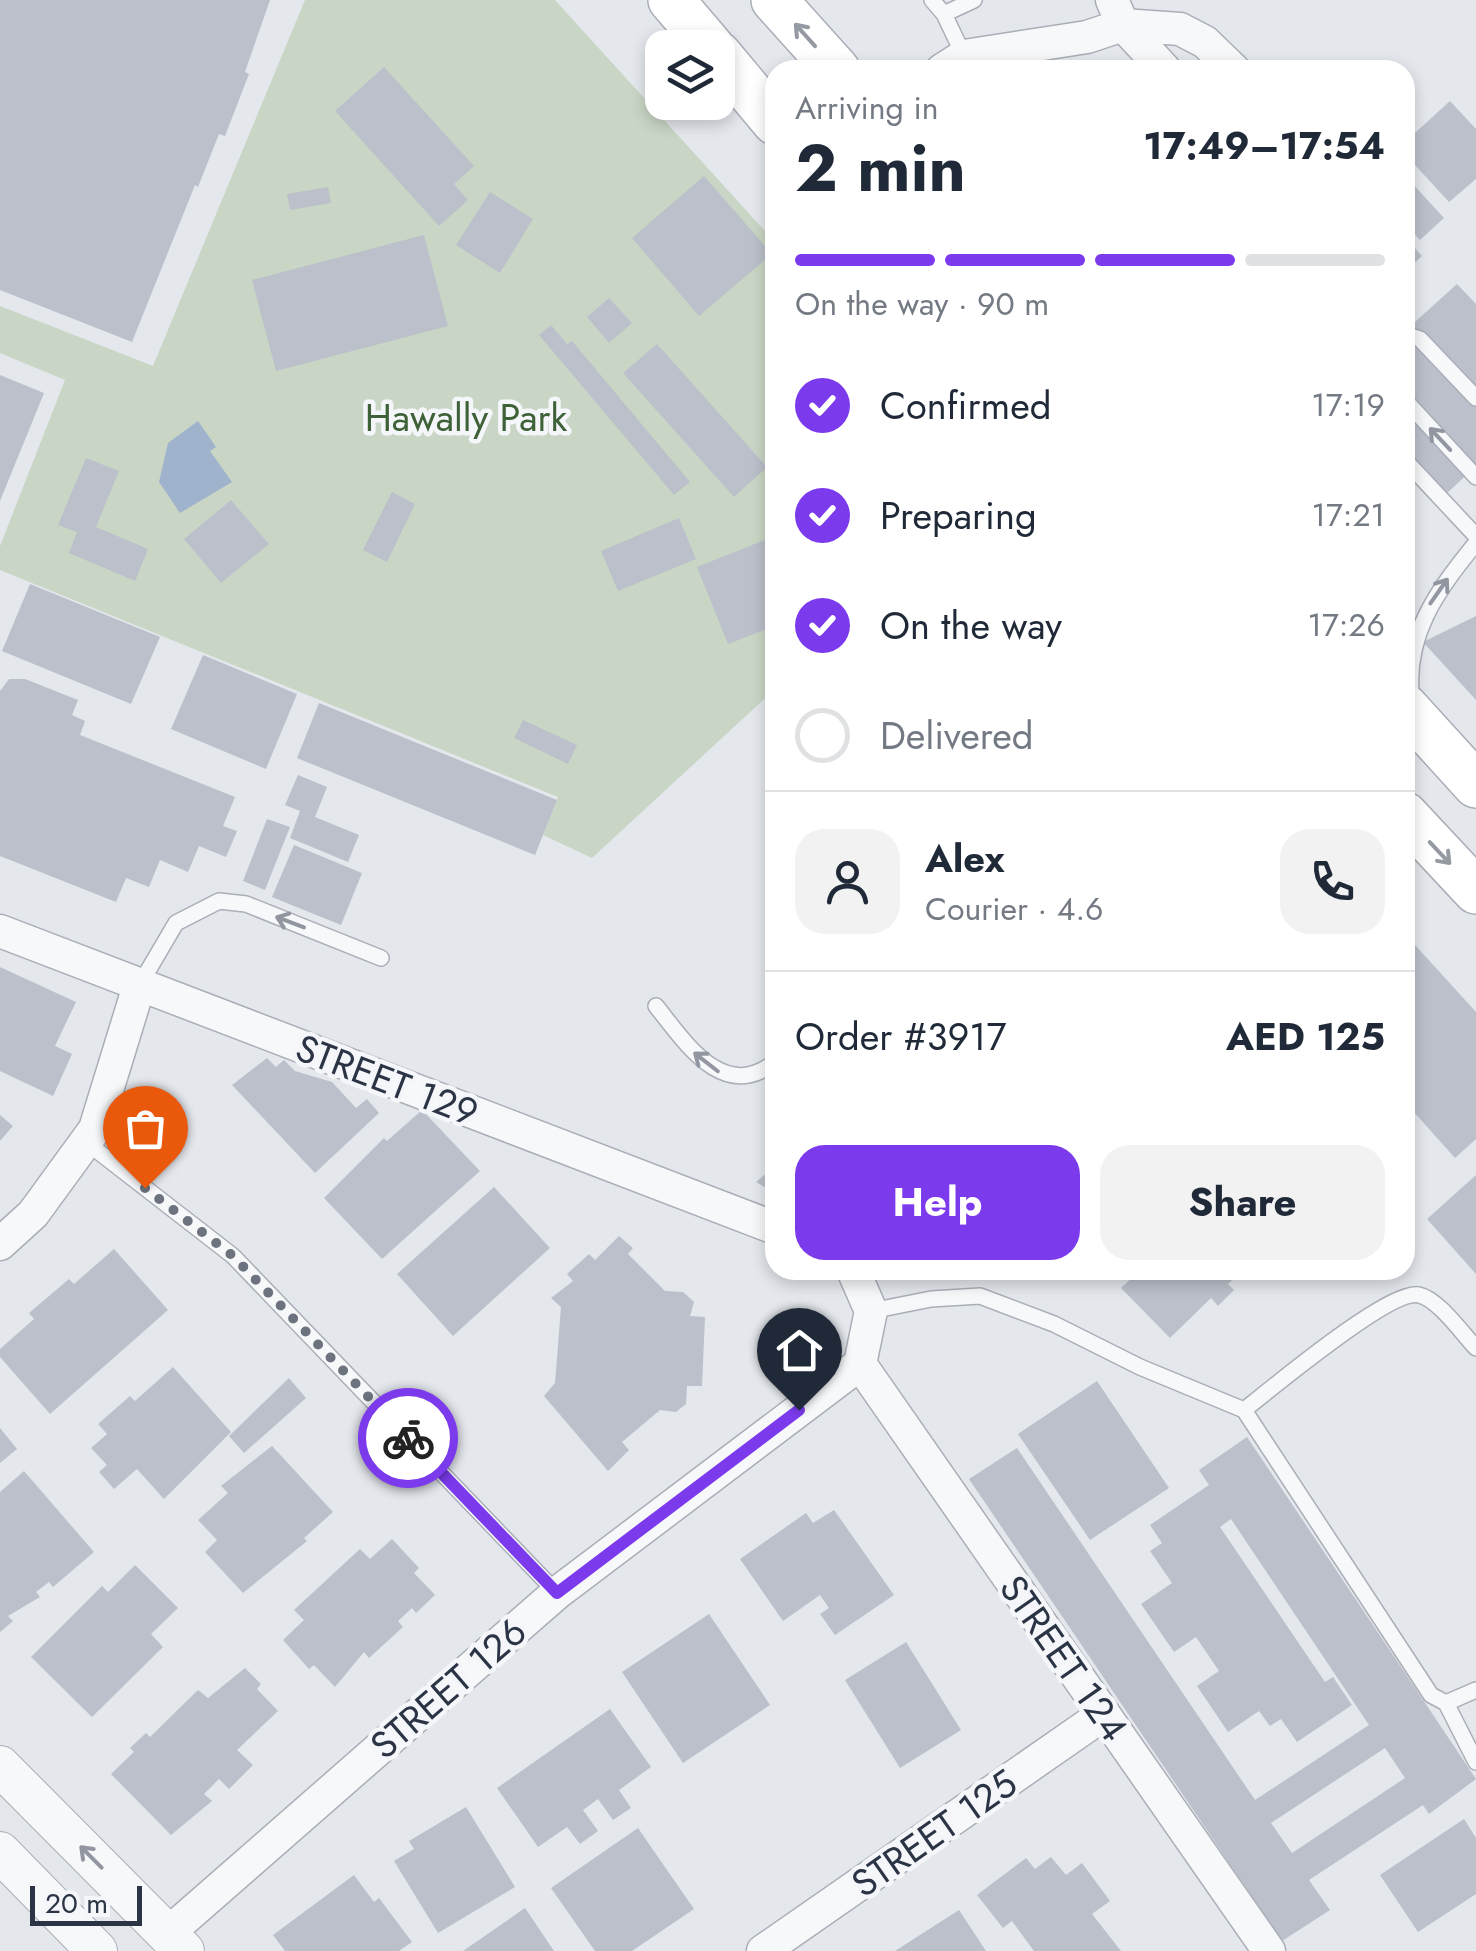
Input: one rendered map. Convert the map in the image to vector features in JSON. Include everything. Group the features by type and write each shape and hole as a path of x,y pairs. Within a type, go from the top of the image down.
{"main road":[{"path":"672,0 697,30"},
{"path":"774,0 827,60"},
{"path":"735,74 765,110"},
{"path":"1415,719 1476,786"},
{"path":"1415,826 1476,891"}],"street":[{"path":"981,60 1087,37 1117,12"},
{"path":"1117,12 1156,60"},
{"path":"1117,12 1180,30 1205,42 1224,60"},
{"name":"STREET 129","path":"0,931 765,1224"},
{"path":"0,1244 33,1214 95,1130 138,986"},
{"path":"859,1280 872,1311 860,1364"},
{"name":"STREET 126","path":"176,1942 557,1593 860,1364"},
{"name":"STREET 124","path":"860,1364 1269,1951"},
{"name":"STREET 125","path":"763,1951 1104,1714"},
{"path":"0,1766 176,1942"},
{"path":"0,1852 97,1951"}],"lane":[{"path":"932,0 944,14 957,60"},
{"path":"944,14 974,0"},
{"path":"1415,337 1476,398"},
{"path":"1415,411 1476,477"},
{"path":"1415,471 1476,540 1435,594 1415,648"},
{"path":"138,986 176,924 219,900 246,904 381,958"},
{"path":"656,1006 700,1061 720,1073 755,1074 765,1068"},
{"path":"86,1142 233,1256 557,1593"},
{"path":"1244,1410 1351,1327 1408,1293 1424,1295 1476,1348"},
{"path":"872,1311 931,1299 980,1296 1054,1324 1140,1367 1244,1410 1431,1696 1446,1704 1476,1762"},
{"path":"1446,1704 1476,1690"}],"green space":[{"name":"Hawally Park","path":"305,0 555,0 645,99 645,120 664,120 765,231 765,698 592,858 543,835 558,797 0,570 0,546 65,380 0,353 0,306 153,366"}],"water":[{"path":"198,421 216,447 210,451 232,482 180,513 159,482 168,443"}],"building":[{"path":"0,0 270,0 245,72 249,74 225,136 219,134 198,187 195,185 132,342 0,290"},
{"path":"384,67 474,166 454,184 468,200 439,226 335,111"},
{"path":"1450,101 1476,129 1476,179 1449,202 1415,165 1415,133"},
{"path":"704,176 765,246 765,260 699,316 632,238"},
{"path":"1415,186 1444,218 1420,240 1415,235"},
{"path":"328,187 331,203 290,210 287,194"},
{"path":"490,192 533,219 500,273 456,245"},
{"path":"424,235 448,326 276,371 252,280"},
{"path":"1457,284 1476,304 1476,466 1445,495 1415,462 1415,322"},
{"path":"609,298 632,323 609,343 587,317"},
{"path":"551,325 567,344 572,341 690,482 674,495 539,335"},
{"path":"657,344 765,469 734,497 623,373"},
{"path":"0,375 44,393 0,501"},
{"path":"86,458 119,471 96,527 148,549 135,581 69,553 77,532 58,525"},
{"path":"392,492 415,504 387,562 363,550"},
{"path":"231,500 269,544 221,583 184,539"},
{"path":"679,518 696,559 618,591 601,551"},
{"path":"765,540 765,630 728,644 697,567"},
{"path":"30,584 160,637 131,704 2,651"},
{"path":"1476,616 1476,700 1423,642"},
{"path":"203,655 297,694 266,769 171,729"},
{"path":"9,679 25,679 78,700 72,715 85,721 80,735 235,797 223,826 237,831 226,857 199,846 188,872 160,860 149,887 126,878 116,902 0,856 0,691"},
{"path":"319,703 557,800 535,855 297,758"},
{"path":"523,720 577,745 568,764 514,738"},
{"path":"298,775 327,787 315,817 359,835 348,862 290,838 300,811 285,805"},
{"path":"267,819 290,827 265,890 243,881"},
{"path":"294,845 362,873 341,925 272,897"},
{"path":"1415,945 1476,1012 1476,1139 1455,1158 1415,1113"},
{"path":"0,967 76,1002 55,1046 72,1054 53,1096 0,1071"},
{"path":"267,1058 276,1067 284,1060 295,1071 332,1082 356,1108 367,1099 379,1113 315,1173 232,1085"},
{"path":"422,1110 480,1171 382,1259 324,1198 384,1138 387,1141"},
{"path":"0,1115 13,1126 0,1141"},
{"path":"1476,1175 1476,1274 1427,1219"},
{"path":"494,1187 550,1248 453,1336 397,1274"},
{"path":"619,1236 633,1248 628,1254 665,1291 683,1292 694,1302 690,1316 705,1317 702,1386 687,1386 686,1404 676,1412 660,1410 622,1442 629,1450 608,1471 544,1396 555,1383 561,1307 551,1298 573,1281 567,1274 589,1254 595,1260"},
{"path":"114,1249 168,1310 50,1414 0,1357 0,1349 34,1319 29,1313 69,1279 74,1284"},
{"path":"1129,1280 1232,1280 1228,1284 1234,1290 1218,1306 1211,1298 1170,1338 1121,1288"},
{"path":"173,1367 231,1432 164,1499 137,1469 114,1489 99,1472 107,1465 91,1448 107,1434 98,1424 130,1396 135,1401"},
{"path":"289,1378 306,1398 244,1453 229,1436"},
{"path":"1097,1381 1169,1488 1090,1540 1018,1434"},
{"path":"0,1428 17,1449 0,1463"},
{"path":"1247,1437 1476,1779 1429,1814 1423,1805 1309,1880 1330,1910 1282,1941 969,1479 1017,1448 1255,1800 1369,1725 1231,1519 1220,1527 1325,1682 1333,1677 1352,1705 1297,1742 1281,1719 1270,1726 1259,1711 1228,1732 1197,1686 1219,1671 1196,1637 1174,1652 1141,1604 1172,1583 1150,1551 1162,1543 1150,1525 1209,1485 1199,1470","holes":["1385,1748 1405,1778 1292,1853 1271,1823"]},
{"path":"272,1446 333,1512 304,1538 307,1541 243,1593 205,1552 217,1540 198,1520 228,1493 221,1486"},
{"path":"24,1471 94,1552 53,1587 49,1582 36,1592 40,1597 8,1616 13,1621 0,1632 0,1492"},
{"path":"834,1510 894,1595 835,1635 820,1614 829,1608 820,1595 783,1621 740,1559 806,1513 813,1523"},
{"path":"392,1539 419,1568 414,1573 435,1595 416,1613 412,1608 398,1621 403,1627 369,1658 364,1652 335,1687 314,1665 309,1669 283,1640 304,1620 294,1610 360,1549 370,1559"},
{"path":"135,1565 178,1608 151,1634 163,1647 92,1717 31,1657 102,1586 108,1592"},
{"path":"709,1614 770,1705 683,1763 622,1672"},
{"path":"906,1642 961,1730 900,1768 845,1680"},
{"path":"245,1668 261,1684 257,1689 278,1711 237,1750 253,1765 229,1789 219,1779 204,1794 212,1801 171,1835 111,1774 134,1752 130,1748 146,1733 150,1737 198,1690 208,1698"},
{"path":"610,1709 651,1767 619,1790 631,1808 613,1820 598,1799 583,1810 598,1831 580,1844 567,1827 538,1847 497,1788"},
{"path":"466,1807 515,1887 438,1933 394,1861 414,1849 409,1841"},
{"path":"1464,1819 1476,1838 1476,1894 1418,1932 1380,1875"},
{"path":"638,1828 694,1909 632,1951 595,1951 551,1888"},
{"path":"1051,1857 1066,1875 1082,1863 1110,1901 1092,1914 1121,1951 1034,1951 1012,1921 1003,1928 977,1895 1026,1858 1035,1869"},
{"path":"354,1875 374,1902 379,1898 412,1942 399,1951 285,1951 273,1935"},
{"path":"525,1908 554,1951 463,1951"},
{"path":"959,1910 986,1951 895,1951"}],"way so far":[{"path":"145,1188 233,1256 408,1438"}],"route":[{"path":"408,1438 557,1593 799,1410"}]}
